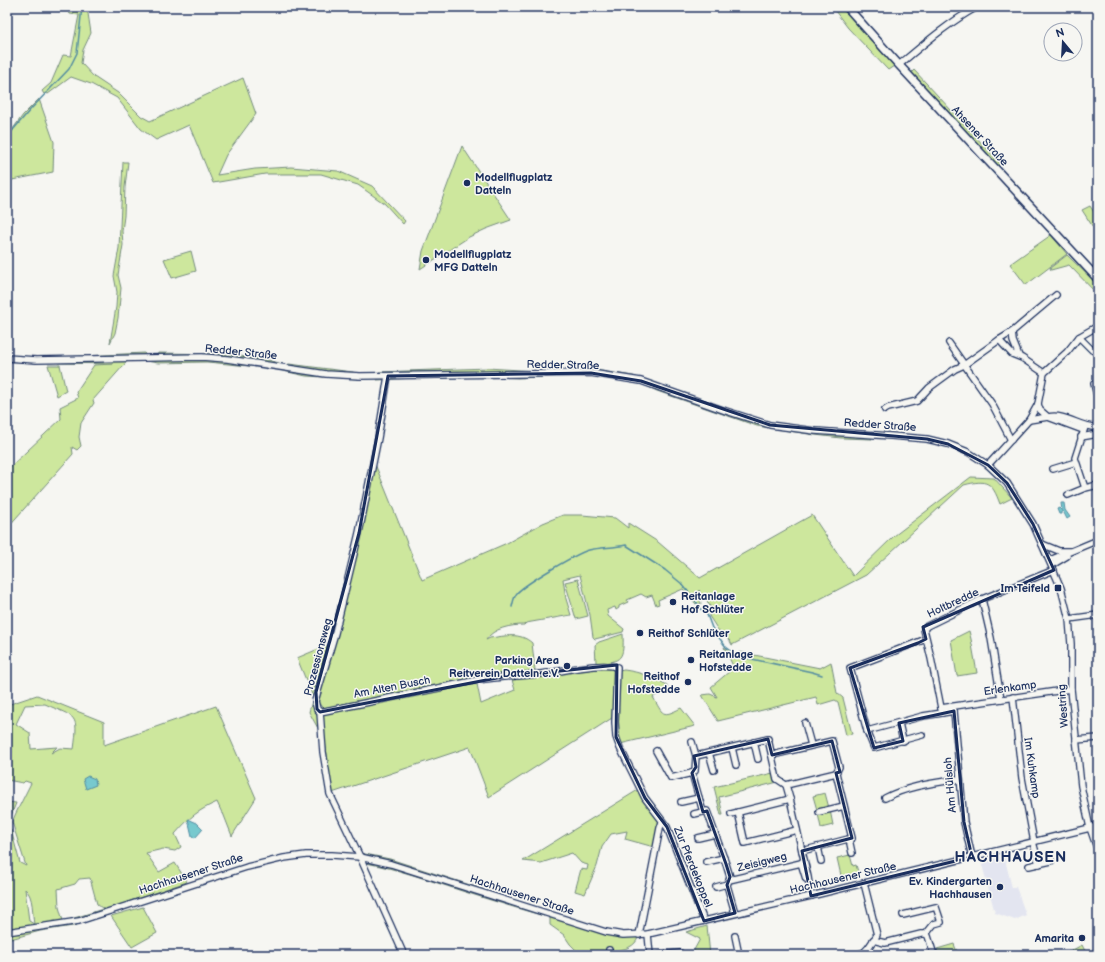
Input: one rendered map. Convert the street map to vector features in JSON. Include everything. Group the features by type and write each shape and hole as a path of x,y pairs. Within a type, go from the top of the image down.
{"main road":[{"name":"Ahsener Straße","path":"847,7 1098,279"}],"street":[{"path":"899,65 934,35 977,7"},
{"path":"885,410 917,401 929,388 955,369 964,365 1012,332 1056,295"},
{"path":"988,465 1029,420 1038,404 1044,373 1067,352 1079,337 1098,326"},
{"path":"1012,332 1013,341 1019,356"},
{"path":"1079,337 1092,350 1098,352"},
{"path":"1000,340 1012,354 1019,356 1044,373"},
{"path":"949,343 992,404 1011,440"},
{"name":"Redder Straße","path":"7,358 36,360 202,357 234,360 326,374 388,376 591,373 641,381 770,425 815,431 927,439 948,444 968,452 988,465 1006,483 1033,524 1052,565"},
{"name":"Prozessionsweg","path":"388,376 378,438 359,532 335,633 316,692 315,701 317,709 320,712 323,752 330,794 404,955"},
{"path":"1094,384 1098,399"},
{"path":"1038,404 1040,410 1048,417 1084,428 1098,427"},
{"path":"1029,420 1048,417"},
{"path":"1084,428 1075,458 1084,488"},
{"path":"1081,437 1098,434"},
{"path":"1053,469 1076,462"},
{"path":"1068,495 1098,484"},
{"path":"1052,565 1074,550 1098,540"},
{"path":"1042,544 1059,551 1074,550"},
{"name":"Holtbredde","path":"926,639 924,629 927,626 1052,565"},
{"name":"Westring","path":"1052,565 1061,589 1069,619 1071,644 1071,689 1081,786 1090,828 1098,851"},
{"path":"982,599 991,638 1001,699"},
{"path":"1069,619 1098,615"},
{"path":"922,735 874,748 850,668 926,639 942,711"},
{"name":"Am Alten Busch","path":"320,712 478,680 594,667 617,667 615,704 616,737 645,798 662,822"},
{"name":"Erlenkamp","path":"868,731 942,711 1001,699 1071,689"},
{"name":"Im Kuhkamp","path":"1013,698 1022,778 1034,842"},
{"name":"Am Hülsloh","path":"953,709 964,822 972,857"},
{"path":"805,723 811,745"},
{"path":"899,723 903,741"},
{"path":"1076,740 1098,738"},
{"path":"696,756 768,739 777,779 786,785 802,851 802,861 808,877 811,896"},
{"path":"772,755 832,741 839,767 836,773 852,838 849,839 852,853"},
{"path":"656,751 671,778 692,773 695,771 696,756 692,742"},
{"path":"754,742 758,760"},
{"path":"732,748 736,765"},
{"path":"709,753 714,770"},
{"name":"Zeisigweg","path":"692,773 703,812 706,811 730,877 728,882 735,914"},
{"path":"786,785 836,773"},
{"path":"885,798 895,792 922,785 959,779"},
{"path":"681,802 699,798"},
{"path":"731,814 790,800"},
{"path":"819,812 844,806"},
{"path":"694,814 703,812"},
{"path":"738,812 745,843 797,830"},
{"path":"639,934 662,822"},
{"name":"Zur Pferdekoppel","path":"662,822 666,827 704,921"},
{"name":"Hachhausener Straße","path":"7,932 79,921 240,869 284,858 306,855 360,857 391,864 606,932 623,935 648,934 1098,826"},
{"path":"698,838 715,834"},
{"path":"802,851 849,839"},
{"path":"1034,842 1039,864"},
{"path":"818,847 822,861"},
{"name":"Zeisigweg","path":"706,862 724,858"},
{"name":"Zeisigweg","path":"716,887 728,882 802,861"},
{"path":"1029,866 1050,861"},
{"path":"855,955 863,954 877,935 864,883"},
{"path":"873,940 886,943 926,934 934,924 940,922 936,907 903,915"},
{"path":"648,934 650,955"},
{"path":"926,934 934,955"},
{"path":"735,936 739,955"},
{"path":"660,955 680,953"}],"highlighted area":[{"path":"591,373 641,381 770,425 927,439 948,444 988,465 1007,483 1033,524 1054,570 923,627 926,639 918,643 850,668 874,748 903,741 899,723 954,711 964,822 972,857 811,896 802,851 852,838 836,773 840,772 832,741 772,755 768,739 694,756 696,767 692,773 703,812 707,811 730,877 727,885 735,913 704,921 667,827 645,798 616,737 617,665 502,677 320,712 317,709 316,692 359,533 388,376"}],"shaded area":[{"name":"Ev. Kindergarten Hachhausen","path":"1004,855 1012,888 1016,887 1026,915 1015,920 995,913 981,861"}],"green space":[{"path":"66,7 87,7 91,33 83,50 81,63 94,77 118,93 141,116 150,121 243,78 256,114 226,155 217,175 255,169 291,167 338,171 372,186 405,221 403,224 385,204 358,185 321,174 265,174 213,183 189,125 156,140 141,129 117,98 91,84 71,77 48,94 44,94 42,91 51,83 63,55 71,56 79,15 70,14"},
{"path":"832,7 841,7 894,66 888,70 848,28"},
{"path":"914,70 1000,163 1000,165 996,165 911,73"},
{"path":"39,99 54,142 53,172 7,181 7,137 23,115"},
{"name":"Modellflugplatz Datteln","path":"462,146 511,220 469,237 420,269 423,251"},
{"path":"123,162 128,162 122,231 123,245 118,275 121,288 115,333 110,343 116,307 117,292 114,276 119,248"},
{"path":"1090,206 1098,218 1098,235 1082,210"},
{"path":"1051,235 1067,254 1026,285 1010,264"},
{"path":"191,251 196,271 172,278 164,259"},
{"path":"1067,255 1098,285 1098,295 1069,265 1051,270 1050,268"},
{"path":"144,353 147,356 157,356 158,353 226,354 268,360 286,365 289,364 353,372 366,378 359,379 306,376 270,368 207,362 158,363 146,361 142,357 131,357 93,400 94,403 81,423 79,437 81,446 77,450 72,447 73,454 7,528 7,468 10,467 61,419 60,407 78,398 76,392 94,365 113,364 58,363 63,357"},
{"path":"48,365 60,365 66,391 57,396"},
{"path":"487,368 537,371 595,370 633,376 748,421 848,431 862,431 872,439 841,438 757,426 657,391 640,383 591,376 544,372 542,377 518,378 422,373 414,378 377,380 379,372"},
{"path":"375,464 422,580 507,543 543,523 563,515 615,518 628,528 628,523 658,542 700,578 812,515 853,576 894,536 971,477 994,478 1012,498 1000,504 994,491 988,484 978,482 964,485 866,575 732,645 730,641 718,630 709,616 712,610 706,599 702,600 699,590 701,604 696,604 683,589 658,600 659,604 656,605 652,595 646,597 641,594 627,600 628,602 619,606 616,610 615,607 607,610 608,616 624,629 623,632 595,639 593,637 590,615 580,575 563,579 566,599 571,615 503,628 493,633 486,640 501,636 517,636 522,637 532,643 535,670 323,708 313,697 297,658 335,642"},
{"path":"578,579 588,616 576,619 565,582"},
{"path":"969,631 977,673 957,676 951,640"},
{"path":"623,634 623,649 620,657 612,662 598,664 596,662 595,645 599,642"},
{"path":"724,647 738,657 739,652 820,668 831,662 837,693 843,698 852,734 846,735 838,702 835,700 818,705 816,697 718,721 702,695 710,694 717,697 711,687 730,671 733,666"},
{"path":"603,668 612,669 614,672 612,718 489,797 470,747 332,793 328,774 322,718 325,712 452,687 477,684 481,704 515,690 512,680"},
{"path":"624,670 646,675 667,685 668,689 653,697 661,711 666,714 681,708 695,726 620,744 617,728 619,671"},
{"path":"37,695 104,722 104,745 216,706 256,798 232,836 217,802 194,815 175,834 181,847 175,851 163,849 146,853 159,872 175,863 187,882 130,901 130,908 73,926 40,931 7,940 7,826 11,830 20,863 26,866 12,822 31,783 25,781 23,783 7,780 7,752 12,752 11,750 7,751 7,705","holes":["45,704 73,718 76,729 74,749 60,748 51,753 57,747 31,749 30,733 16,724 25,705","90,878 97,904 103,909 63,921 59,907 58,889 75,884 79,879","25,889 30,896 34,924 29,921"]},
{"path":"312,701 319,721 320,732 309,712"},
{"path":"773,773 778,782 719,797 723,815 721,815 714,787"},
{"path":"638,790 642,799 660,822 654,847 625,839 627,831 611,834 602,847 597,866 585,894 575,891 581,869 587,870 588,865 581,863 572,853 541,863 523,861"},
{"path":"825,793 829,808 817,810 813,796"},
{"path":"7,802 16,803 9,821 7,821"},
{"path":"830,810 833,825 821,828 818,814"},
{"path":"360,853 390,859 511,899 544,916 378,865 366,863"},
{"path":"850,855 853,866 856,865 859,875 842,880 837,858"},
{"path":"143,907 157,933 132,947 111,916"},
{"path":"550,917 638,937 635,943 621,950 602,952 577,951 564,935 550,925"},
{"path":"707,926 710,955 695,955 694,950 700,939 686,932"},
{"path":"954,944 958,955 939,955 937,949"},
{"path":"1082,945 1087,955 1065,954"}],"water":[{"path":"1061,503 1064,503 1065,510 1070,517 1067,519 1063,511 1059,514 1057,509 1059,508 1062,510"},
{"path":"88,776 95,779 96,785 86,789 83,779"},
{"path":"188,819 197,823 203,829 195,838 192,836"}],"waterway":[{"path":"7,137 69,69 77,53 82,7"},
{"path":"512,607 515,596 522,589 540,576 583,552 598,548 626,545 665,570 682,584 698,604 699,608 706,612 712,628 726,647 738,656 822,675"}],"place":[{"name":"Modellflugplatz Datteln","path":"467,183"},
{"name":"Modellflugplatz MFG Datteln","path":"426,260"},
{"name":"Im Teifeld","path":"1058,588"},
{"name":"Reitanlage Hof Schlüter","path":"673,602"},
{"name":"Reithof Schlüter","path":"640,633"},
{"name":"Reitanlage Hofstedde","path":"691,660"},
{"name":"Parking Area Reitverein Datteln e.V.","path":"567,666"},
{"name":"Reithof Hofstedde","path":"688,682"},
{"name":"Ev. Kindergarten Hachhausen","path":"1000,887"},
{"name":"Amarita","path":"1082,938"}],"district":[{"name":"HACHHAUSEN","path":"1011,857"}]}
